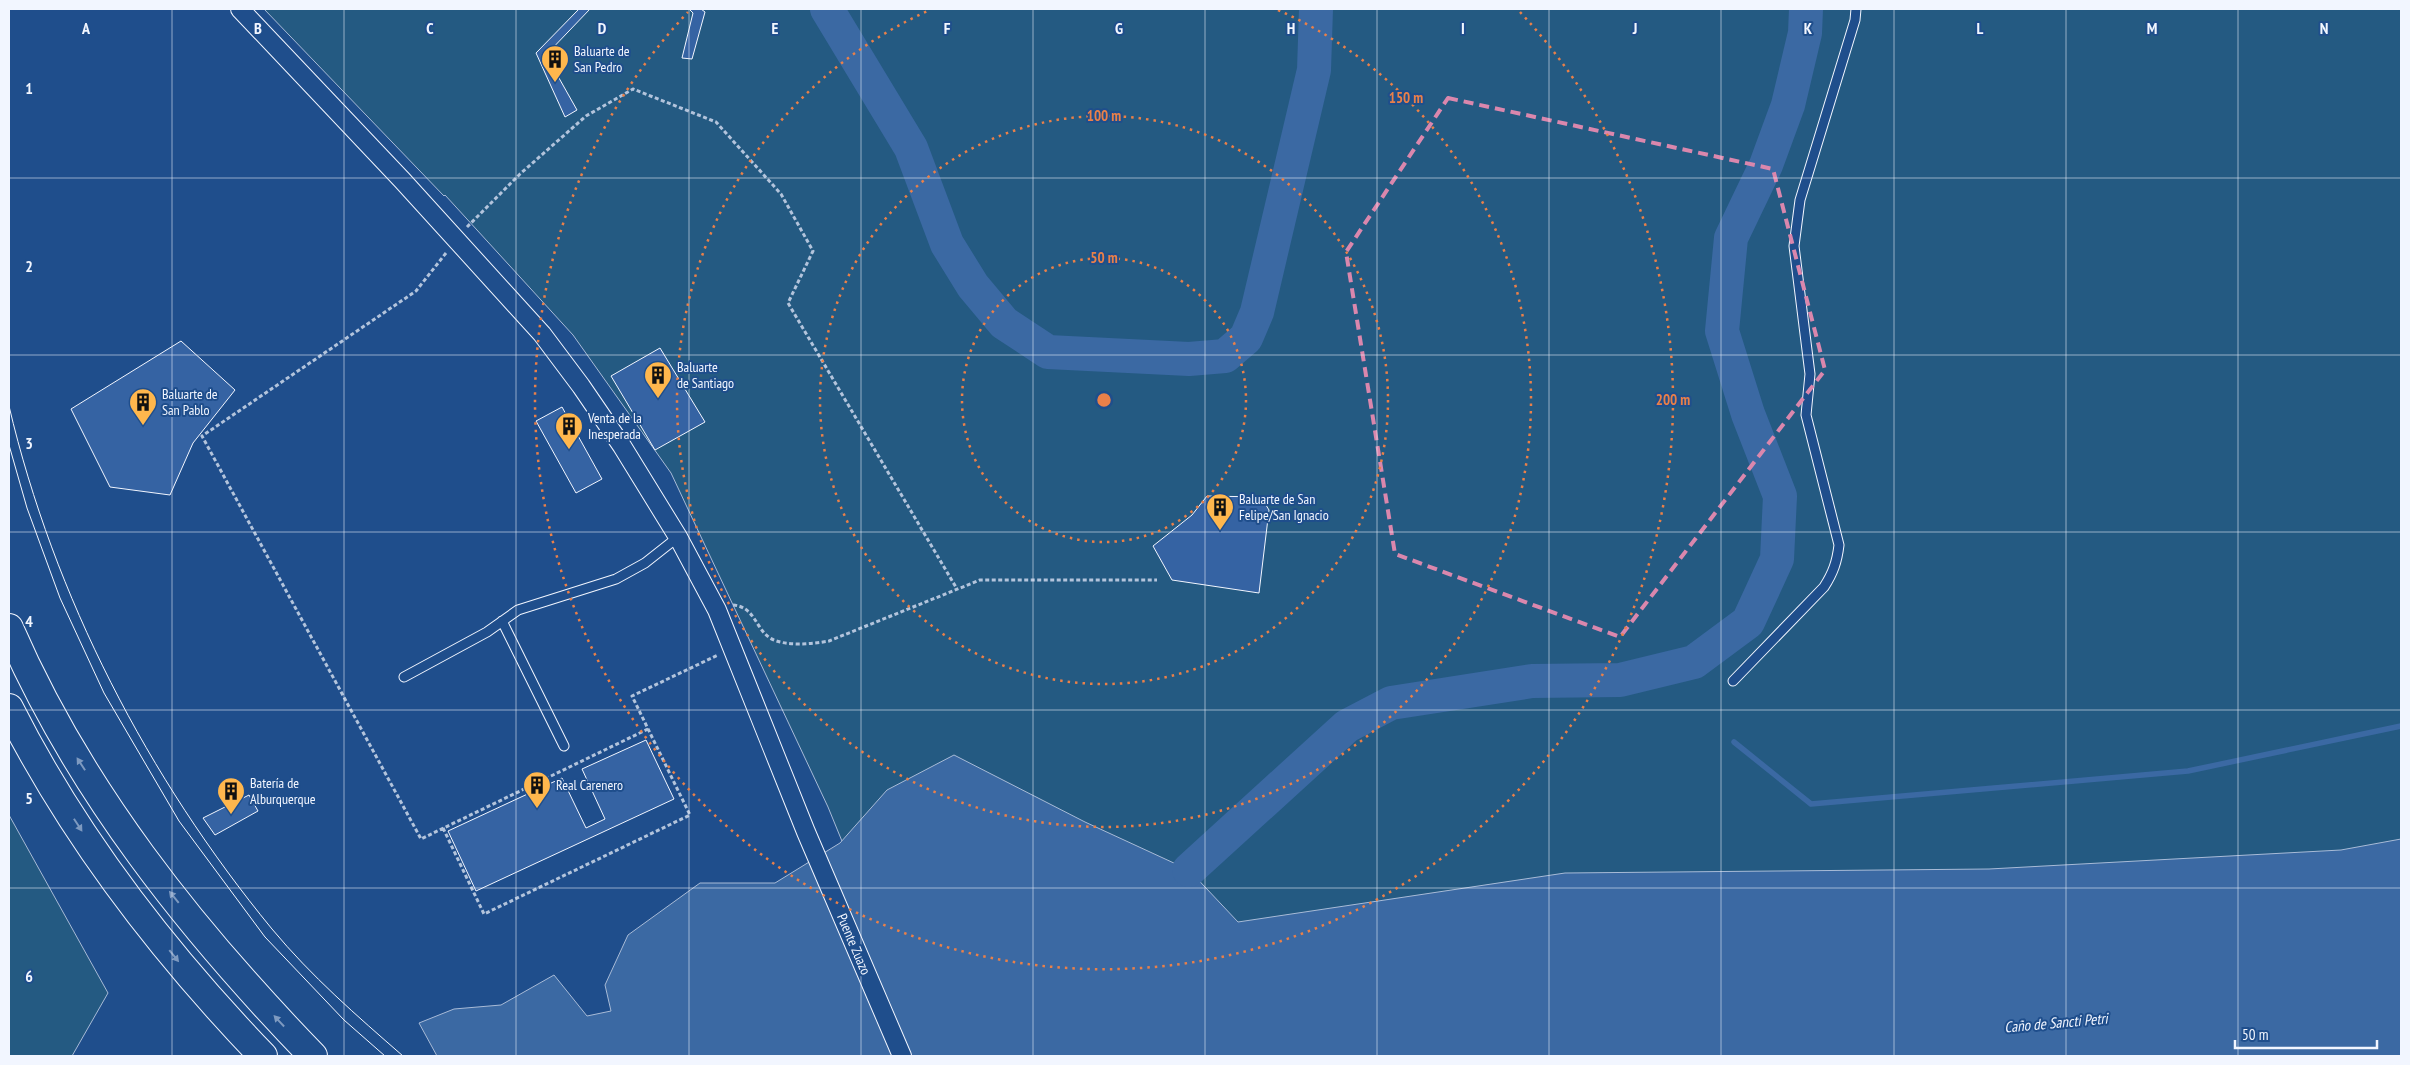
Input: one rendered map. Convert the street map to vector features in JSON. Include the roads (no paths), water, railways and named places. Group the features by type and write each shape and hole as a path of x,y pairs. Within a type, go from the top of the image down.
{"highway":[{"path":"9,628 62,734 144,861 236,974 313,1056"},
{"path":"9,708 31,753 112,879 208,999 263,1056"}],"street":[{"name":"Puente Zuazo","path":"240,9 542,334 581,386 622,446 678,537 717,610 806,832 902,1056"}],"lane":[{"path":"1733,682 1824,587 1838,560 1839,545 1806,415 1810,374 1794,246 1800,200 1855,20 1856,9"},
{"path":"404,677 487,632 518,610 616,579 645,563 678,537"},
{"path":"502,621 564,746"}],"water":[{"name":"Caño de Sancti Petri","path":"954,755 1085,822 1189,870 1238,922 1565,873 1989,869 2341,850 2401,839 2401,1056 437,1056 419,1023 454,1009 501,1005 554,975 587,1016 611,1011 605,985 628,935 700,883 775,883 840,843 887,790"}],"waterway":[{"path":"827,9 911,148 947,244 973,286 1004,323 1048,352 1189,359 1225,356 1246,338 1257,312 1314,70 1316,9"},
{"path":"1189,870 1347,726 1391,703 1532,681 1620,680 1694,662 1748,622 1777,559 1780,496 1748,414 1722,331 1731,238 1766,165 1788,105 1805,33 1806,9"},
{"path":"1734,742 1811,804 2188,771 2401,726"}],"tram line":[{"path":"9,406 28,477 52,547 79,616 146,748 185,810 227,871 272,929 318,979 403,1056"},
{"path":"9,445 27,508 60,598 104,693 179,821 265,937 344,1020 385,1056"}],"place":[{"name":"Baluarte de San Pedro","path":"555,83"},
{"name":"Baluarte de Santiago","path":"658,399"},
{"name":"Baluarte de San Pablo","path":"143,426"},
{"name":"Venta de la Inesperada","path":"569,450"},
{"name":"Baluarte de San Felipe/San Ignacio","path":"1220,531"},
{"name":"Real Carenero","path":"537,809"},
{"name":"Batería de Alburquerque","path":"231,815"}]}
